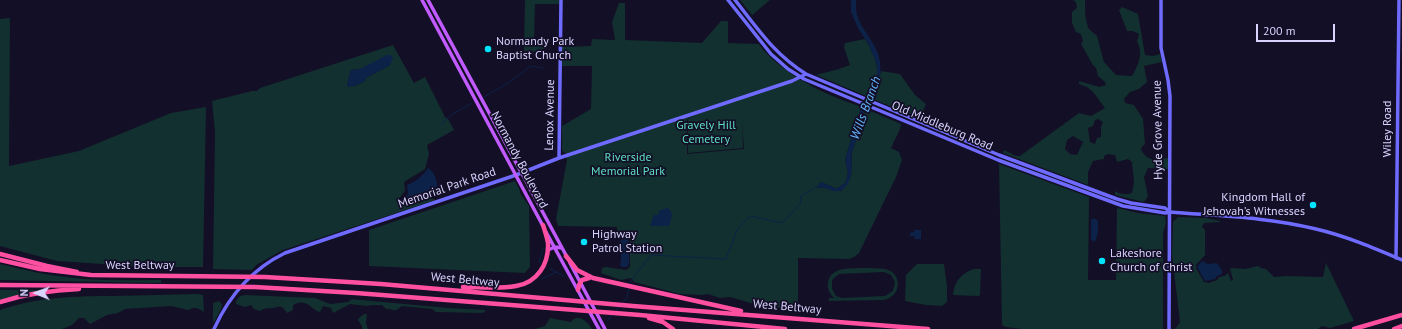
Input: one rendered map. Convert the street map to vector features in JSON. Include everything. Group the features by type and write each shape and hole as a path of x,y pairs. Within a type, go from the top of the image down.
{"highway":[{"path":"437,288 516,286 535,277 546,263 548,241 543,226"},
{"path":"0,254 47,266 100,276"},
{"path":"566,256 577,270 593,278 757,315"},
{"name":"West Beltway","path":"0,260 55,272 100,276 265,277 437,288 633,306 928,329"},
{"path":"578,290 580,282 585,279 593,278"},
{"name":"West Beltway","path":"0,285 230,287 363,293 640,315 786,329"},
{"path":"0,302 36,293 62,290 145,287"},
{"path":"640,315 663,322 674,329"},
{"path":"1354,329 1402,315"},
{"path":"1394,329 1402,326"}],"main road":[{"name":"Normandy Boulevard","path":"422,0 599,329"},
{"name":"Normandy Boulevard","path":"428,0 605,329"},
{"path":"548,250 555,247 562,248"}],"street":[{"name":"Lenox Avenue","path":"560,158 561,0"},
{"name":"Old Middleburg Road","path":"728,0 771,54 788,69 820,87 998,160 1125,207 1165,213 1170,212"},
{"name":"Old Middleburg Road","path":"735,0 774,50 806,74 1000,155 1055,176 1117,199 1131,203 1165,208 1170,212"},
{"name":"Hyde Grove Avenue","path":"1161,0 1161,48 1170,96 1169,329"},
{"name":"Wiley Road","path":"1396,258 1400,86 1399,0"},
{"path":"735,9 739,6"},
{"name":"Memorial Park Road","path":"214,329 228,303 238,290 256,272 279,256 516,175 560,158 786,83 806,74"},
{"path":"852,100 854,94"},
{"path":"1054,181 1055,176"},
{"path":"1170,212 1263,220 1316,228 1358,242 1402,260"}],"green space":[{"path":"525,0 560,0 559,4 535,4 534,42 547,42 547,48 534,52 524,51"},
{"path":"740,0 770,0 752,15"},
{"path":"1073,0 1085,0 1085,14 1088,28 1097,36 1104,62 1116,75 1132,76 1138,64 1140,55 1137,42 1139,34 1133,31 1127,31 1119,10 1122,7 1138,14 1145,55 1153,56 1160,54 1162,62 1144,66 1147,82 1139,89 1130,92 1124,99 1125,103 1134,105 1143,119 1145,144 1141,148 1143,154 1158,161 1160,159 1168,158 1168,169 1148,168 1144,177 1148,196 1144,202 1115,195 1115,191 1124,194 1132,193 1134,182 1132,162 1128,159 1117,162 1115,155 1108,154 1104,156 1104,159 1093,161 1088,172 1088,185 1003,153 1004,150 1016,156 1020,156 1079,113 1091,116 1105,108 1093,92 1087,87 1079,84 1079,81 1099,87 1106,85 1105,82 1098,76 1096,68 1081,44 1083,41 1081,34 1076,32 1072,23 1072,12 1077,8 1076,2","holes":["1098,119 1103,122 1101,127 1101,137 1097,138 1095,144 1090,142 1088,128 1093,126 1095,120","1073,136 1083,142 1077,155 1070,154 1065,149 1067,140"]},
{"path":"619,3 625,3 625,40 702,43 721,21 728,21 728,43 759,44 775,61 801,80 829,95 862,107 845,160 848,172 846,182 837,189 821,182 816,188 823,187 834,191 841,191 851,176 852,152 866,109 901,124 891,148 899,152 902,160 896,177 859,253 849,259 798,258 798,309 761,306 730,297 720,298 708,294 680,294 634,282 631,278 621,280 601,273 602,268 606,267 627,270 630,266 630,240 618,238 617,227 558,226 556,219 567,160 566,153 563,152 562,149 562,126 591,109 592,66 562,66 562,47 591,46 592,39 615,40 612,22","holes":["699,115 688,119 688,153 743,148 742,121 744,149 687,154 687,119"]},
{"path":"10,18 9,166 79,151 171,113 206,107 203,267 149,267 57,261 0,246 0,19"},
{"path":"865,39 875,59 878,74 875,83 866,96 816,75 850,65 844,47 845,43"},
{"path":"393,45 414,83 425,77 445,117 448,119 454,130 427,145 429,154 425,169 404,182 405,191 397,201 401,206 429,198 436,200 283,250 256,265 252,270 213,269 215,132 212,101 257,91 260,88","holes":["390,65 366,78 365,81 355,86 347,85 351,70"]},
{"path":"881,71 900,74 915,95 926,104 920,118 875,100 871,95 878,83"},
{"path":"999,164 1089,197 1088,280 1116,280 1117,208 1138,213 1165,216 1166,223 1163,233 1163,329 1022,329 1002,325"},
{"path":"515,181 520,193 529,206 530,267 525,273 369,266 369,230"},
{"path":"1178,217 1206,218 1220,221 1204,223 1202,227 1205,230 1205,255 1196,265 1196,268 1204,282 1209,283 1217,280 1219,277 1228,273 1231,281 1233,280 1230,269 1245,269 1258,266 1266,269 1274,277 1323,277 1326,263 1354,321 1330,328 1322,326 1318,329 1175,329 1180,322 1172,255 1173,222"},
{"path":"0,264 74,278 103,280 161,280 161,283 0,280"},
{"path":"917,264 944,264 947,286 947,302 942,306 905,301 906,275"},
{"path":"853,268 885,269 891,271 895,275 898,285 897,290 889,298 883,300 829,301 829,298 834,298 828,289 828,281 835,272","holes":["884,272 891,275 895,282 893,291 885,296 842,298 836,296 832,289 832,280 839,274"]},
{"path":"974,269 981,269 980,295 953,295 955,286 959,279 965,273"},
{"path":"0,290 43,290 43,291 0,301"},
{"path":"203,295 204,312 197,308 188,310 171,306 125,309 118,313 107,315 90,324 84,318 79,318 72,325 62,329 0,329 0,310 28,302 71,297"},
{"path":"240,296 315,298 330,304 348,302 352,299 485,310 485,312 436,312 432,309 402,306 395,310 386,309 382,305 367,306 350,304 333,313 331,308 323,306 320,312 302,302 293,305 293,310 287,313 280,307 260,311 254,309 251,305 245,307 236,304 236,301"},
{"path":"219,301 222,307 213,322 213,303"},
{"path":"364,314 367,314 366,323 368,329 362,329 362,326 358,320"},
{"path":"550,318 571,322 573,319 579,318 585,321 592,329 535,329 545,326"}],"water":[{"name":"Wills Branch","path":"851,0 856,0 859,21 879,56 880,73 866,107 856,142 852,150 851,176 847,185 843,189 840,191 834,191 823,187 815,188 821,182 837,189 846,182 848,172 845,160 857,119 866,96 877,79 877,65 869,45 858,28 851,12"},
{"path":"387,55 391,55 393,58 390,65 366,78 365,81 355,86 348,87 347,85 351,70 360,69"},
{"path":"428,168 433,172 436,179 437,186 435,193 400,203 400,201 408,194 407,185 419,178"},
{"path":"667,208 670,210 672,215 669,226 650,226 654,215 658,215 659,211"},
{"path":"1094,218 1098,221 1098,227 1096,240 1094,242 1091,240 1091,220"},
{"path":"914,230 921,230 921,239 915,239 914,236 910,236 910,233 914,232"},
{"path":"622,239 627,239 629,241 629,264 627,267 622,267 620,265 621,256 619,242"},
{"path":"1202,261 1208,264 1217,263 1222,270 1222,274 1217,276 1215,279 1205,281 1197,267"}],"waterway":[{"path":"484,97 508,83 531,66 543,68"},
{"path":"441,124 451,115 472,103"},
{"name":"Wills Branch","path":"630,285 630,282 651,255 726,259 737,230 750,216 782,223 800,204 801,196 814,188"},
{"path":"540,263 543,248"},
{"path":"549,268 564,276"},
{"path":"541,279 557,272"},
{"name":"Wills Branch","path":"623,303 627,297 629,288"},
{"name":"Wills Branch","path":"615,312 619,307"},
{"name":"Wills Branch","path":"607,321 613,314"}],"place":[{"name":"Normandy Park Baptist Church","path":"488,49"},
{"name":"Kingdom Hall of Jehovah's Witnesses","path":"1313,205"},
{"name":"Highway Patrol Station","path":"584,242"},
{"name":"Lakeshore Church of Christ","path":"1102,261"}],"park label":[{"name":"Gravely Hill Cemetery","path":"706,133"},
{"name":"Riverside Memorial Park","path":"628,165"}]}
